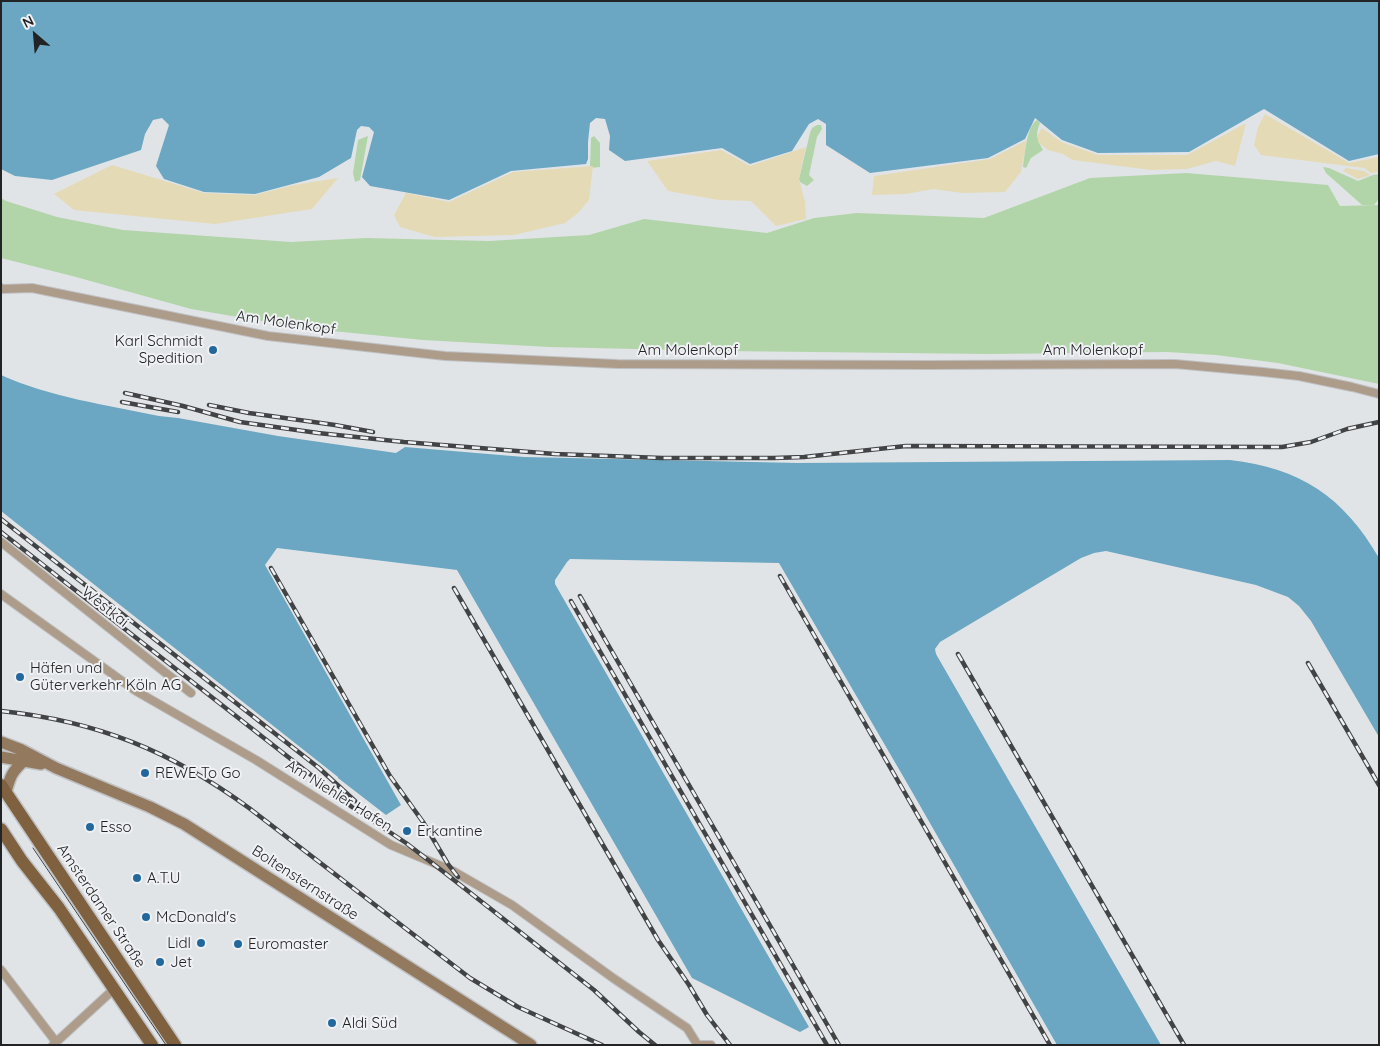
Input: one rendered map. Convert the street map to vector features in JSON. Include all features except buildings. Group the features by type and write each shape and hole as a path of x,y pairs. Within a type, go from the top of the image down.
{"main road":[{"name":"Boltensternstraße","path":"1,742 22,750 52,766 150,806 184,824 531,1045"},
{"name":"Boltensternstraße","path":"1,757 52,766"},
{"path":"4,789 15,769 24,761"},
{"name":"Amsterdamer Straße","path":"4,789 175,1045"},
{"path":"1,829 19,857 59,908 152,1045"},
{"path":"19,857 19,849 26,841 33,841 43,848"}],"street":[{"name":"Am Molenkopf","path":"1,288 32,288 268,336 445,356 617,364 1175,364 1299,376 1379,394"},
{"name":"Westkai","path":"1,542 191,694"},
{"name":"Am Niehler Hafen","path":"1,594 136,691 256,760 391,845 453,871 512,905 613,978 687,1028 696,1045 711,1045"},
{"path":"1,970 55,1043 114,989"}],"green space":[{"path":"1037,120 1040,123 1037,137 1043,150 1031,158 1026,168 1023,167 1027,142 1030,129"},
{"path":"821,125 822,129 817,137 809,175 814,180 807,186 800,182 799,179 810,133 812,128"},
{"path":"368,136 360,180 355,182 353,173 358,140"},
{"path":"594,136 600,143 600,167 590,168 591,138"},
{"path":"1323,167 1358,181 1379,174 1379,199 1374,205 1362,205 1326,173"},
{"path":"1186,173 1328,185 1340,206 1379,205 1379,384 1278,363 1216,355 1167,352 991,354 722,351 549,347 423,340 302,328 191,309 1,258 1,198 57,217 123,230 291,242 366,238 489,241 589,235 644,219 767,233 814,218 857,213 984,218 1090,178"}],"sand":[{"path":"1265,114 1349,163 1379,157 1379,172 1371,173 1364,168 1261,155 1254,145 1258,127"},
{"path":"1246,123 1235,166 1216,161 1187,169 1151,170 1073,160 1063,154 1048,150 1038,142 1038,135 1042,128 1061,142 1098,155 1187,155"},
{"path":"1027,140 1021,172 1005,192 963,193 933,189 906,194 872,195 874,176 990,159"},
{"path":"806,147 799,179 805,202 806,219 776,226 751,201 719,200 668,191 647,161 721,150 750,166"},
{"path":"112,165 204,193 255,195 294,185 338,178 312,209 215,224 74,210 54,194"},
{"path":"593,166 589,200 578,213 565,223 514,235 435,237 400,227 394,215 406,193 449,202 513,172"},
{"path":"1346,168 1364,171 1370,175 1358,179 1343,171"}],"water":[{"path":"1,1 1379,1 1379,154 1349,161 1264,109 1189,152 1098,153 1062,140 1035,118 1025,139 988,158 870,173 826,145 826,124 818,119 809,124 792,151 750,164 722,148 625,161 609,150 610,136 605,119 596,118 590,123 588,159 586,164 511,171 449,200 370,186 362,177 374,132 369,127 361,126 357,130 351,158 319,177 255,194 204,192 164,179 156,166 169,125 162,118 153,120 145,134 141,150 52,180 15,176 1,169"},
{"path":"1,375 59,395 159,416 396,453 405,447 524,457 798,463 1230,460 1278,470 1298,478 1334,502 1365,536 1379,558 1379,737 1311,621 1299,606 1288,597 1256,585 1106,551 1081,558 940,642 935,649 936,654 1161,1045 1057,1045 779,563 570,559 555,580 555,584 809,1027 800,1032 692,978 457,570 277,548 265,565 401,805 386,815 1,511"}],"tram line":[{"path":"33,848 166,1045"}],"railway":[{"path":"125,393 183,406 240,422 318,433 555,454 662,458 804,457 906,446 1282,447 1311,442 1347,429 1379,422"},
{"path":"122,402 178,412"},
{"path":"209,405 373,432"},
{"path":"1,519 319,768 355,801"},
{"path":"1,532 352,807 406,843 445,873 594,990 655,1045"},
{"path":"271,568 390,776 423,822 458,877"},
{"path":"780,576 1050,1045"},
{"path":"454,588 658,940 707,1015 730,1045"},
{"path":"580,596 839,1045"},
{"path":"571,601 827,1045"},
{"path":"958,654 1184,1045"},
{"path":"1308,663 1379,785"},
{"path":"1,711 69,722 101,731 132,742 191,770 249,808 470,978 518,1007 602,1045"}],"place":[{"name":"Karl Schmidt Spedition","path":"213,350"},
{"name":"Häfen und Güterverkehr Köln AG","path":"20,677"},
{"name":"REWE To Go","path":"145,773"},
{"name":"Esso","path":"90,827"},
{"name":"Erkantine","path":"407,831"},
{"name":"A.T.U","path":"137,878"},
{"name":"McDonald's","path":"146,917"},
{"name":"Lidl","path":"201,943"},
{"name":"Euromaster","path":"238,944"},
{"name":"Jet","path":"160,962"},
{"name":"Aldi Süd","path":"332,1023"}]}
